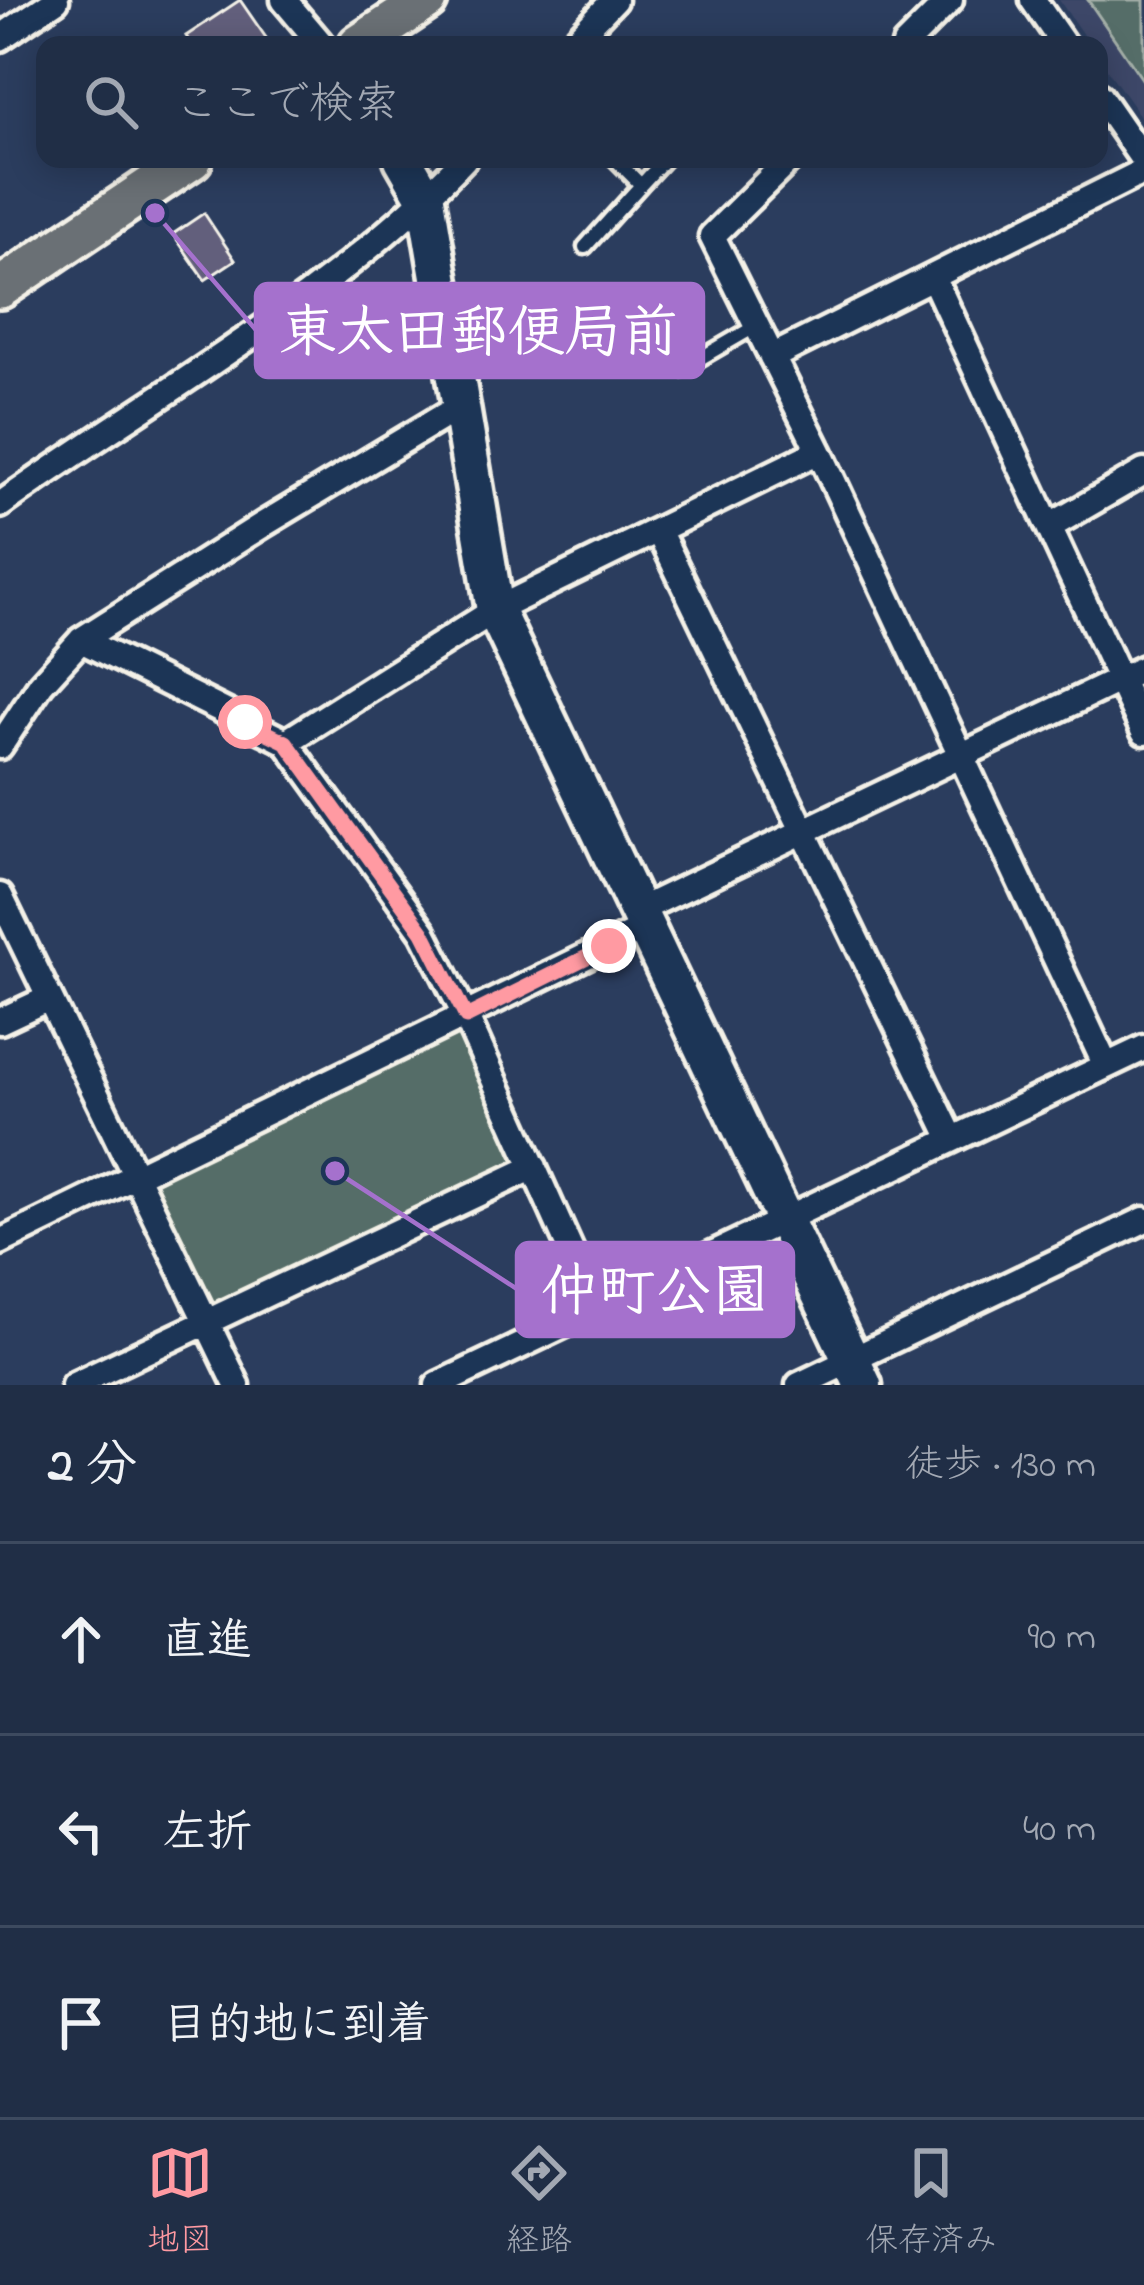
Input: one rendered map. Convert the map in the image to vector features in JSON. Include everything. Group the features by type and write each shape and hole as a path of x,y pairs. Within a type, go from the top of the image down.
{"main road":[{"path":"373,36 427,0"},
{"path":"0,288 179,168"}],"street":[{"path":"0,38 56,0"},
{"path":"284,0 314,36"},
{"path":"580,36 614,0"},
{"path":"914,36 950,0"},
{"path":"1033,0 1058,36"},
{"path":"1108,109 1144,160"},
{"path":"409,168 426,200 495,610 857,1373"},
{"path":"0,505 307,295 426,200 456,168"},
{"path":"781,168 712,236 819,451 1106,1066"},
{"path":"772,357 1144,171"},
{"path":"933,277 1144,732"},
{"path":"0,746 41,684 81,640 462,405"},
{"path":"286,742 495,610 819,451"},
{"path":"1049,527 1144,472"},
{"path":"658,530 952,1139"},
{"path":"81,640 286,742 423,932 597,1309"},
{"path":"0,1241 466,1017 803,832 1144,668"},
{"path":"0,896 237,1385"},
{"path":"0,1021 49,998"},
{"path":"438,1385 1144,1048"},
{"path":"74,1385 534,1167"},
{"path":"799,1385 857,1373 1144,1220"}],"lane":[{"path":"624,168 641,185"},
{"path":"585,247 657,168"},
{"path":"682,369 757,326"}],"shaded area":[{"path":"1059,0 1144,0 1144,122 1108,71 1108,36 1084,36"}],"green space":[{"path":"1088,0 1144,0 1144,82"},
{"path":"466,1017 534,1167 207,1322 136,1175"}],"building":[{"path":"240,0 265,36 186,36"},
{"path":"204,213 235,260 205,280 173,234"}],"place":[{"name":"東太田郵便局前","path":"155,213"},
{"name":"仲町公園","path":"335,1171"}],"route":[{"path":"245,722 286,742 423,932 466,1017 609,946"}]}
